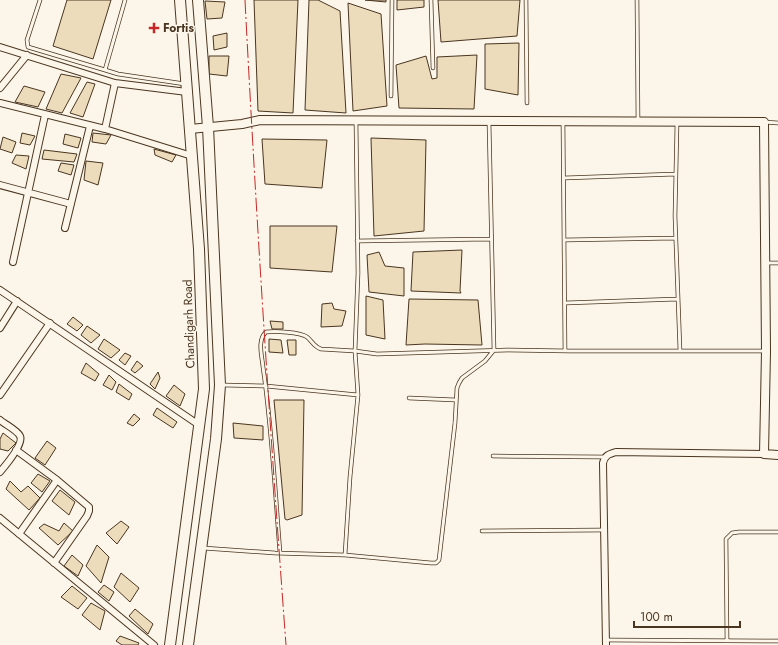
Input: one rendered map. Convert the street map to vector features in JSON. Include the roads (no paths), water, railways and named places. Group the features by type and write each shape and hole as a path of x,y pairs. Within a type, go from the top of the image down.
{"main road":[{"name":"Chandigarh Road","path":"170,645 204,389 199,249 180,0"},
{"path":"188,645 216,439 220,385 208,127 198,0"}],"street":[{"path":"0,46 115,83 187,88"},
{"path":"0,88 27,55"},
{"path":"105,129 115,83"},
{"path":"0,112 1,104 105,129 192,156"},
{"path":"13,262 45,115"},
{"path":"190,129 242,124 260,120 764,122 766,351 764,454"},
{"path":"65,228 90,126"},
{"path":"0,185 71,204"},
{"path":"0,290 199,425"},
{"path":"0,328 17,301"},
{"path":"0,395 50,323"},
{"path":"0,420 19,434 21,438 21,442 0,472"},
{"path":"16,450 57,480 89,507 87,516 54,563"},
{"path":"606,643 603,463 605,457 616,452 778,455"},
{"path":"18,534 57,480"},
{"path":"0,518 154,645"}],"lane":[{"path":"40,0 27,40 28,47 126,76 187,88"},
{"path":"105,70 125,0"},
{"path":"391,96 392,0"},
{"path":"431,0 433,68"},
{"path":"526,0 527,103"},
{"path":"637,0 638,122"},
{"path":"345,555 350,477 358,395 355,351 357,241 356,121"},
{"path":"201,548 345,555 431,563 436,563 439,560 459,383 467,374 485,361 494,350 489,121"},
{"path":"563,122 565,351"},
{"path":"676,122 676,238 680,351"},
{"path":"764,122 778,123"},
{"path":"564,178 676,174"},
{"path":"357,241 491,238"},
{"path":"564,240 676,238"},
{"path":"765,263 778,263"},
{"path":"565,303 678,299"},
{"path":"280,553 266,386 261,352 261,339 266,332 301,334 307,337 316,347 321,349 377,354 494,350 766,351"},
{"path":"220,385 266,386 358,395"},
{"path":"409,398 456,400"},
{"path":"493,456 605,457"},
{"path":"482,531 604,530"},
{"path":"727,641 726,539 732,533 739,532 778,532"},
{"path":"703,645 704,641"},
{"path":"606,643 778,641"}],"place":[{"name":"Fortis","path":"154,28"}]}
